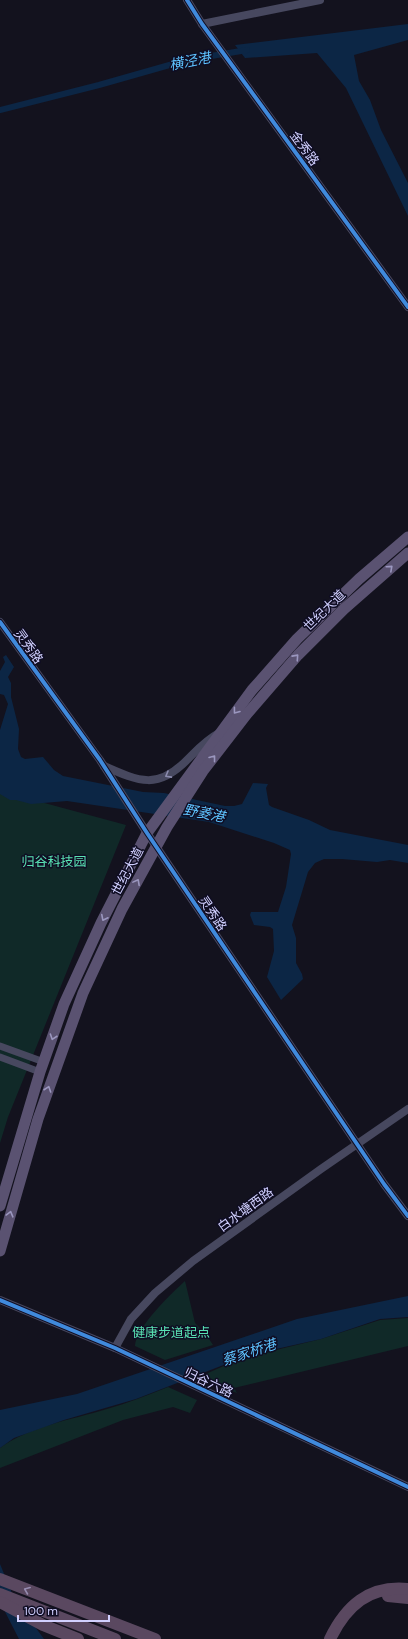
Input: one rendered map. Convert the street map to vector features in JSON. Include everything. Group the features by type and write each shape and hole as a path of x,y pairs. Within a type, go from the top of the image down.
{"highway":[{"path":"0,1579 155,1639"},
{"path":"330,1639 335,1628 353,1604 380,1590 398,1588 408,1589"},
{"path":"0,1594 115,1639"},
{"path":"337,1639 350,1619 362,1606 373,1600 390,1596 408,1598"},
{"path":"0,1602 43,1625 78,1639"}],"main road":[{"name":"世纪大道","path":"0,1251 38,1119 83,992 122,909 187,786 219,733 252,690 298,639 359,580 408,537"},
{"name":"世纪大道","path":"0,1206 42,1067 64,1004 101,924 147,833 298,655 344,609 408,553"}],"street":[{"name":"金秀路","path":"187,0 232,66 408,307"},
{"path":"202,24 320,0"},
{"name":"灵秀路","path":"0,622 104,766 156,847 357,1144 408,1216"},
{"path":"104,766 128,777 148,780 165,778 179,768 207,740 219,733"},
{"path":"0,1046 42,1067"},
{"path":"0,1057 42,1067"},
{"name":"白水塘西路","path":"115,1348 131,1319 155,1293 193,1261 408,1109"},
{"name":"归谷六路","path":"0,1300 115,1348 408,1487"}],"green space":[{"name":"归谷科技园","path":"0,791 126,825 8,1117 0,1143"},
{"name":"健康步道起点","path":"185,1281 195,1323 205,1333 213,1345 165,1360 135,1346 141,1330 148,1320"},
{"path":"408,1318 408,1346 234,1388 237,1393 199,1377 226,1365 276,1350 321,1339 380,1320"},
{"path":"168,1387 197,1400 190,1413 173,1407 123,1420 0,1468 0,1448 24,1434 51,1424 123,1404"}],"water":[{"path":"408,24 408,40 354,55 359,81 370,100 381,130 408,183 408,216 346,88 317,53 245,58 235,45"},
{"name":"野菱港","path":"6,655 14,667 8,677 11,683 11,697 19,729 18,749 21,757 25,759 43,757 54,770 63,776 143,792 164,793 225,806 242,804 253,783 268,784 266,788 269,805 272,807 309,820 330,830 408,845 408,863 390,860 377,862 324,859 315,863 308,872 292,925 296,938 296,963 303,979 281,1000 267,977 274,951 273,929 270,927 254,925 250,915 251,912 278,912 286,887 291,854 290,850 274,843 209,822 67,801 31,804 10,800 0,794 0,730 8,704 4,695 0,694 0,671 5,662 3,657"},
{"name":"蔡家桥港","path":"408,1296 408,1317 380,1319 321,1339 276,1349 226,1364 136,1399 64,1420 14,1438 0,1448 0,1410 77,1394 297,1319"},
{"path":"0,1564 14,1598 44,1639 19,1639 0,1602"}],"waterway":[{"name":"横泾港","path":"0,110 99,85 187,60 247,50"}],"cycle path":[{"path":"187,0 202,24 408,307"},
{"path":"0,622 100,760 147,833 384,1184 408,1216"},
{"path":"0,1300 115,1348 408,1487"}]}
